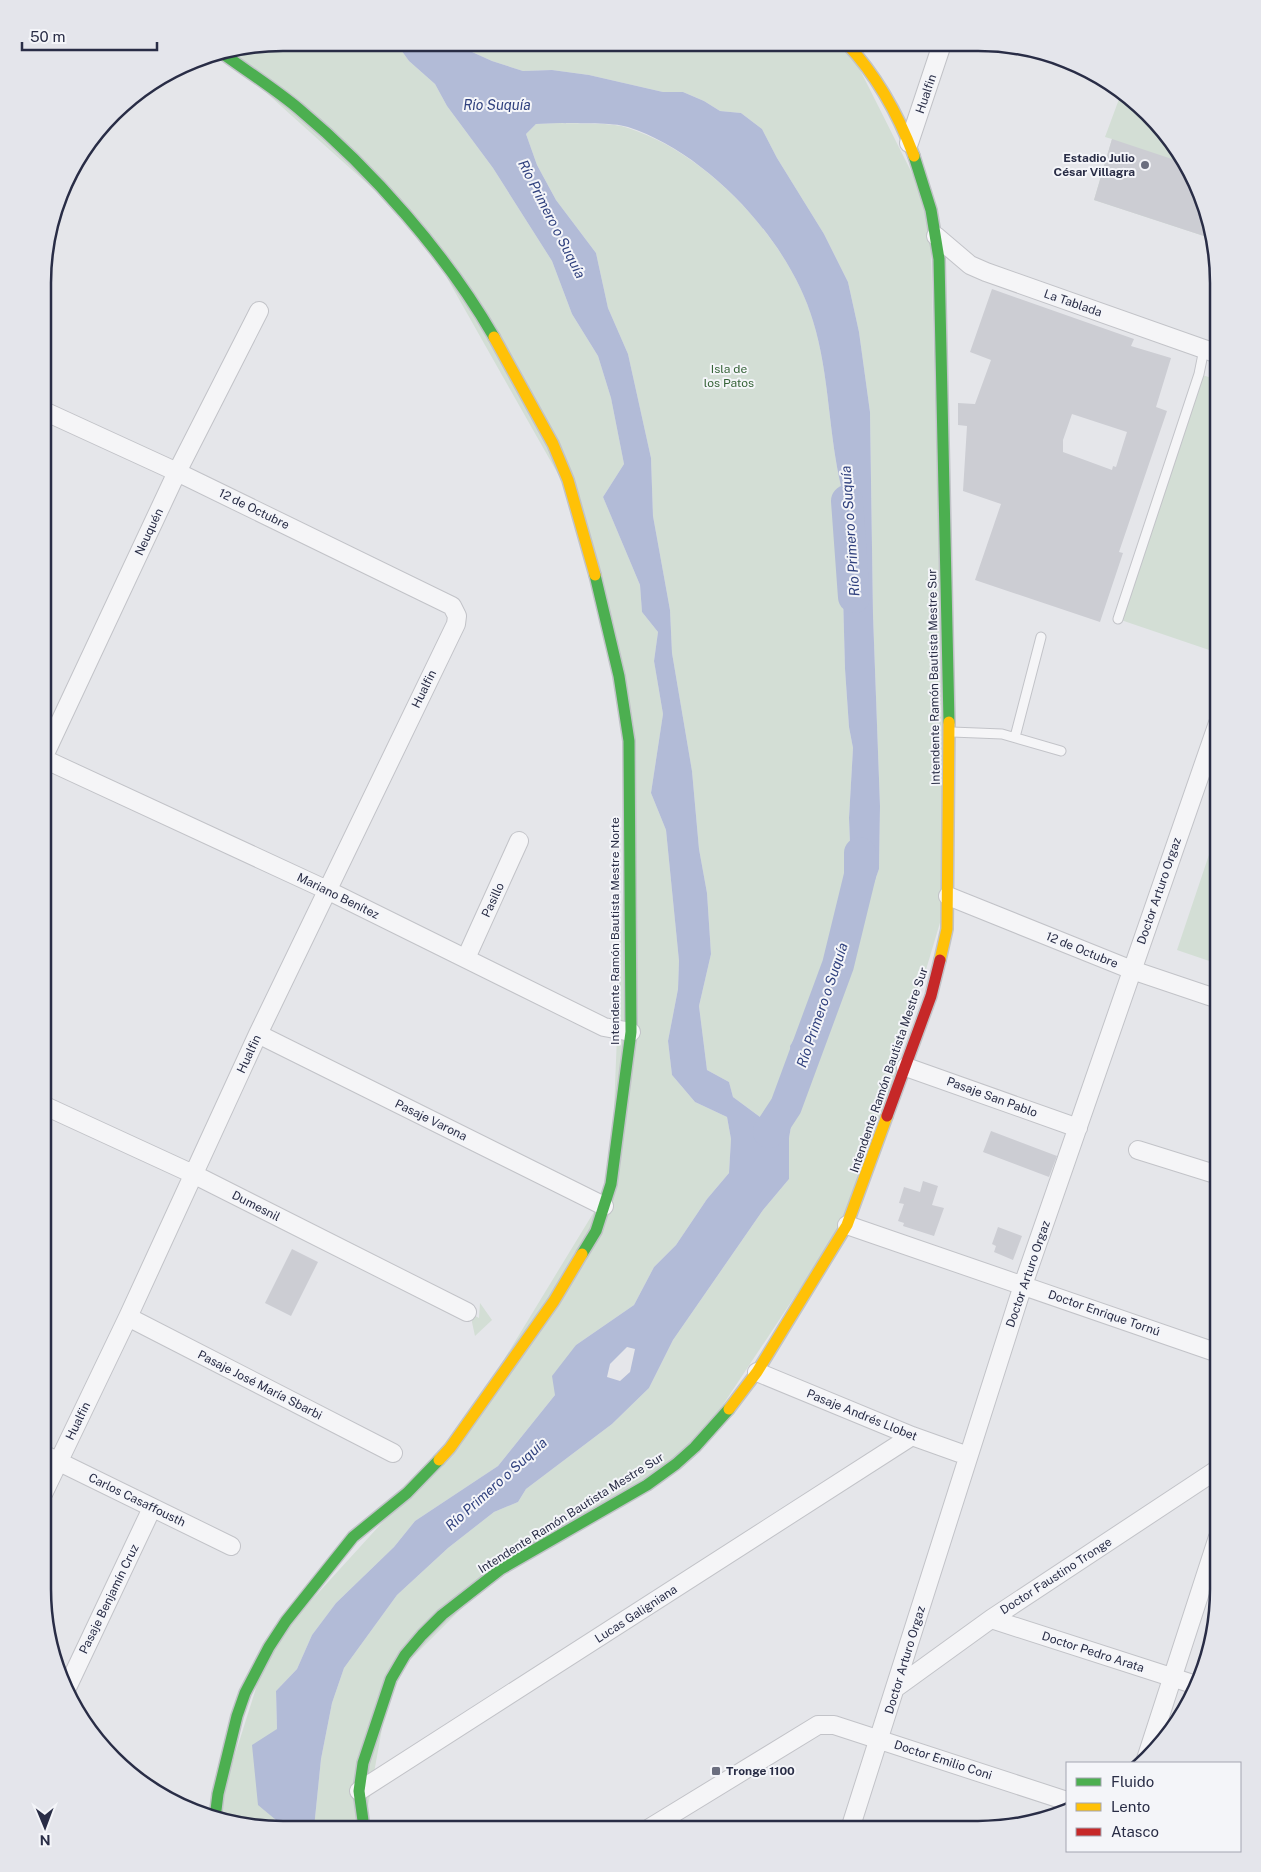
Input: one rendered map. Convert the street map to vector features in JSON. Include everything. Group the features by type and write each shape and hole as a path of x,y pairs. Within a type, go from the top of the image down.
{"main road":[{"name":"Intendente Ramón Bautista Mestre Sur","path":"363,1821 359,1791 363,1763 390,1679 405,1655 422,1635 442,1615 501,1569 639,1490 676,1464 695,1448 738,1400 757,1372 847,1225 906,1067 941,962 947,929 949,732 940,284 936,236 930,209 909,143 881,87 853,51"},
{"name":"Intendente Ramón Bautista Mestre Norte","path":"216,1811 218,1794 237,1716 245,1693 273,1641 297,1606 353,1537 406,1493 450,1448 554,1301 596,1231 611,1184 631,1032 629,741 619,676 588,541 565,471 521,383 482,316 421,232 368,175 299,109 229,58"}],"street":[{"name":"Hualfin","path":"909,143 940,51"},
{"name":"La Tablada","path":"936,236 970,264 986,272 1210,351"},
{"name":"Neuquén","path":"51,743 177,472 259,310"},
{"name":"12 de Octubre","path":"51,414 177,472 452,606 457,616"},
{"name":"Hualfin","path":"51,1478 128,1317 258,1034 456,624 457,616"},
{"name":"Doctor Arturo Orgaz","path":"853,1821 897,1687 1023,1285 1210,746"},
{"name":"Mariano Benítez","path":"51,761 327,890 604,1027 631,1032"},
{"name":"Pasillo","path":"466,958 519,841"},
{"name":"12 de Octubre","path":"948,896 1132,970 1210,996"},
{"name":"Pasaje Varona","path":"258,1034 604,1206"},
{"name":"Pasaje San Pablo","path":"906,1067 1078,1128"},
{"name":"Dumesnil","path":"51,1109 193,1174 467,1312"},
{"path":"1138,1150 1210,1172"},
{"name":"Doctor Enrique Tornú","path":"847,1225 1210,1350"},
{"name":"Pasaje José María Sbarbi","path":"128,1317 393,1453"},
{"name":"Pasaje Andrés Llobet","path":"757,1372 912,1436 968,1456"},
{"name":"Lucas Galigniana","path":"359,1791 912,1436"},
{"name":"Carlos Casaffousth","path":"51,1458 231,1546"},
{"name":"Doctor Faustino Tronge","path":"897,1687 990,1619 1210,1474"},
{"name":"Pasaje Benjamín Cruz","path":"70,1681 152,1508"},
{"path":"1151,1743 1210,1562"},
{"name":"Doctor Pedro Arata","path":"990,1619 1190,1683"},
{"name":"Doctor Emilio Coni","path":"670,1821 818,1725 834,1725 1066,1801"}],"lane":[{"path":"1118,619 1199,374 1210,355"},
{"path":"1015,737 1041,637"},
{"path":"949,732 1002,734 1061,751"}],"green space":[{"path":"283,51 402,51 409,61 435,84 447,106 493,168 552,261 572,314 598,356 611,398 624,464 603,497 640,585 642,612 658,632 654,661 663,714 651,793 666,830 679,961 678,989 668,1041 672,1075 695,1102 727,1117 731,1139 729,1173 707,1199 676,1245 654,1267 634,1305 576,1345 555,1395 498,1466 415,1521 394,1547 336,1603 312,1635 297,1669 276,1691 277,1729 274,1820 253,1819 217,1811 269,1647 450,1448 611,1184 629,741 579,511 421,232 228,58 253,53"},
{"path":"470,51 851,51 930,209 948,896 856,1204 695,1447 501,1569 391,1679 365,1821 315,1821 321,1759 332,1703 344,1668 397,1595 448,1548 494,1512 518,1502 526,1489 612,1424 649,1388 673,1340 763,1210 789,1179 789,1138 792,1121 813,1076 824,1033 846,986 867,903 879,869 880,806 873,615 870,412 859,332 848,282 824,234 777,158 762,129 741,113 720,111 704,101 683,92 663,92 589,75 552,70 523,71 492,61"},
{"name":"Estadio Julio César Villagra","path":"1119,99 1142,119 1171,154 1192,194 1205,236 1094,200 1112,139 1105,137"},
{"name":"Isla de los Patos","path":"536,124 604,124 628,128 658,140 716,179 742,204 786,261 802,291 819,342 837,469 842,490 840,508 834,529 855,549 842,559 845,669 849,727 853,748 849,818 851,870 855,894 853,924 845,953 790,1046 795,1090 780,1106 760,1117 733,1097 729,1082 707,1070 699,1006 711,954 707,893 699,849 692,771 672,653 670,610 653,516 651,458 628,354 608,308 596,253 556,200 537,165 526,134"},
{"path":"1199,374 1210,377 1210,650 1118,619"},
{"path":"1210,852 1210,961 1177,950"},
{"path":"480,1303 492,1320 475,1336 470,1313 479,1318"}],"water":[{"name":"Río Suquía","path":"402,51 470,51 492,61 523,71 552,70 589,75 663,92 683,92 704,101 720,111 741,113 762,129 777,158 824,234 848,282 859,332 870,412 873,615 880,806 879,869 867,903 846,986 824,1033 813,1076 792,1121 789,1138 789,1179 763,1210 673,1340 649,1388 612,1424 526,1489 518,1502 494,1512 448,1548 397,1595 344,1668 332,1703 321,1759 315,1821 276,1821 258,1805 252,1745 277,1729 276,1691 297,1669 312,1635 336,1603 394,1547 415,1521 498,1466 555,1395 552,1376 576,1345 634,1305 654,1267 676,1245 707,1199 729,1173 731,1139 727,1117 695,1102 672,1075 668,1041 678,989 679,961 666,830 651,793 663,714 654,661 658,632 642,612 640,585 603,497 624,464 611,398 598,356 572,314 552,261 493,168 447,106 435,84 409,61","holes":["536,124 604,124 628,127 658,140 687,157 716,179 742,204 786,261 802,291 813,321 823,363 837,469 842,490 840,508 834,529 855,549 842,559 845,669 849,727 853,748 849,818 851,870 855,894 853,924 845,953 790,1046 795,1090 780,1106 760,1117 733,1097 729,1082 707,1070 699,1006 711,954 707,893 699,849 692,771 672,653 670,610 653,516 651,458 628,354 608,308 596,253 556,200 537,165 526,134","627,1347 635,1349 630,1372 620,1381 607,1377 610,1364"]}],"building":[{"name":"Estadio Julio César Villagra","path":"1112,139 1175,160 1192,194 1205,236 1094,200"},
{"path":"992,289 1134,339 1131,346 1171,358 1156,407 1167,411 1119,552 1123,553 1100,622 975,580 1001,504 963,491 967,426 958,425 958,403 975,404 991,360 970,352","holes":["1072,414 1127,432 1116,467 1113,466 1112,470 1063,452 1063,440"]},
{"path":"991,1131 1057,1156 1049,1177 983,1152"},
{"path":"923,1181 938,1186 932,1205 944,1208 934,1236 903,1226 904,1223 898,1221 904,1204 899,1203 904,1187 920,1192"},
{"path":"998,1227 1022,1236 1013,1260 994,1252 996,1246 992,1244"},
{"path":"292,1249 318,1262 291,1316 265,1303"}],"waterway":[{"name":"Río Primero o Suquía","path":"847,501 854,597"},
{"name":"Río Primero o Suquía","path":"769,1132 786,1106 838,965 860,875 860,853"}],"traffic: fast":[{"path":"229,58 299,109 354,159 380,186 454,275 494,337"},
{"path":"914,156 931,210 939,259 949,722"},
{"path":"582,1254 596,1231 611,1184 631,1032 629,741 619,676 595,575"},
{"path":"363,1821 359,1791 363,1763 391,1679 405,1655 422,1635 442,1615 501,1569 647,1485 676,1464 695,1447 729,1409"},
{"path":"216,1811 218,1794 237,1716 245,1693 269,1647 286,1621 353,1537 407,1493 439,1460"}],"traffic: slow":[{"path":"853,51 878,83 901,125 914,156"},
{"path":"494,337 553,444 568,480 595,575"},
{"path":"940,960 947,929 949,722"},
{"path":"729,1409 757,1372 847,1225 887,1116"},
{"path":"439,1460 450,1448 554,1301 582,1254"}],"traffic: jam":[{"path":"887,1116 931,996 940,960"}],"place":[{"name":"Estadio Julio César Villagra","path":"1145,165"},
{"name":"Tronge 1100","path":"716,1771"}]}
